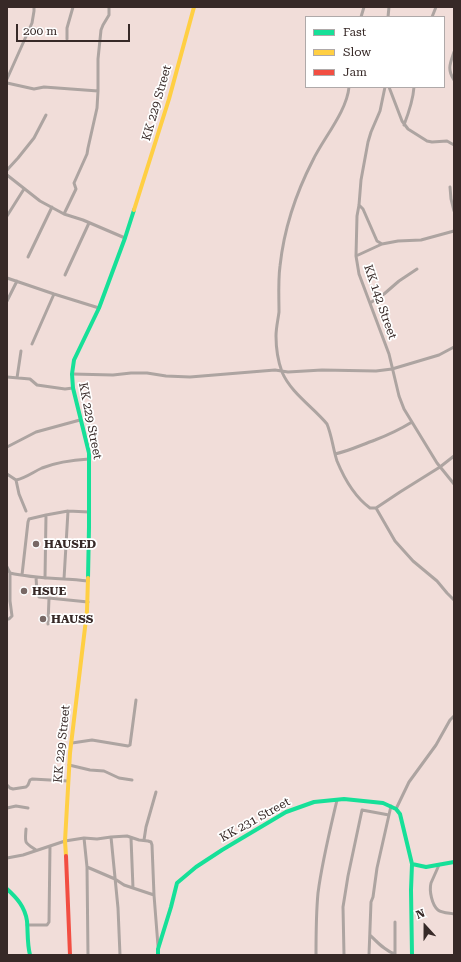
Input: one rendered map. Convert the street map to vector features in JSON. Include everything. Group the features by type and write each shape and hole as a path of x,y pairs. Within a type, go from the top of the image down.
{"street":[{"path":"7,79 32,23 34,7"},
{"path":"68,39 67,28 73,7"},
{"path":"64,214 76,189 74,183 87,154 97,108 99,43 101,30 109,15 109,7"},
{"name":"KK 229 Street","path":"70,955 65,841 69,765 88,602 89,512 89,453 73,388 72,374 74,360 99,308 126,238 169,99 194,7"},
{"path":"454,52 449,70 454,80"},
{"path":"7,83 34,89 44,87 98,91"},
{"path":"349,88 341,111 314,157 298,193 283,244 280,267 279,312 276,336 282,372 290,385 323,418 327,424 335,454 346,479 358,497 370,508 376,508 440,467 454,456"},
{"name":"KK 142 Street","path":"385,88 380,111 370,132 361,180 357,216 356,256 359,274 389,354 404,409 440,467 454,484"},
{"path":"389,88 402,122 408,129 427,141 447,141 454,145"},
{"path":"404,125 411,106 414,88"},
{"path":"7,170 34,138 46,114"},
{"path":"7,175 40,201 64,214 83,220 126,238"},
{"path":"450,187 454,211"},
{"path":"7,216 24,189"},
{"path":"359,205 363,209 377,241 382,244"},
{"path":"28,257 52,207"},
{"path":"65,275 89,223"},
{"path":"356,256 382,244 421,240 454,231"},
{"path":"370,303 416,269"},
{"path":"7,278 99,308"},
{"path":"7,301 16,281"},
{"path":"32,344 54,294"},
{"path":"72,374 113,375 147,373 166,376 190,377 275,370 282,372 376,370 392,368 439,354 454,347"},
{"path":"17,378 20,351"},
{"path":"7,377 30,379 36,385 65,389 73,388"},
{"path":"7,447 36,432 80,420"},
{"path":"335,454 356,448 396,432 412,422"},
{"path":"16,480 29,476 48,466 70,461 89,459"},
{"path":"7,474 16,480 19,494 26,511"},
{"path":"376,508 395,541 413,561 437,581 454,600"},
{"path":"64,579 68,511"},
{"path":"22,576 28,522 30,519 68,511 89,512"},
{"path":"45,578 46,515"},
{"path":"7,567 10,573 10,601 12,616 11,618 7,619"},
{"path":"10,573 22,576 88,582"},
{"path":"36,577 39,597 88,602"},
{"path":"48,624 49,598"},
{"path":"72,743 92,740 128,746 130,745 136,700"},
{"path":"412,955 412,864 400,814 396,809 412,778 432,751 450,720 454,716"},
{"path":"69,765 104,772 120,778 132,780"},
{"path":"7,785 13,789 26,787 32,779 68,781"},
{"path":"144,840 146,827 156,792"},
{"name":"KK 231 Street","path":"158,955 158,949 177,883 196,867 222,850 286,812 314,802 328,800 352,800 383,803 396,809"},
{"path":"316,955 318,893 337,800"},
{"path":"7,808 16,806 28,808"},
{"path":"369,955 371,902 391,806"},
{"path":"344,955 343,907 362,810 389,815"},
{"path":"26,829 25,841 36,850"},
{"path":"7,858 24,855 65,841 84,838 97,839 127,836 130,838 151,842 158,949"},
{"path":"112,837 120,955"},
{"path":"84,838 87,867 88,955"},
{"path":"130,838 133,888"},
{"path":"27,925 47,925 49,922 50,846"},
{"path":"412,864 426,867 454,862"},
{"path":"439,865 431,883 432,900 434,905 440,911 454,914"},
{"path":"87,867 115,879 124,885 154,895"},
{"path":"7,889 20,902 24,910 30,955"},
{"path":"370,935 381,946 395,954 395,922"}],"traffic: fast":[{"path":"88,578 89,453 73,388 72,374 74,360 99,308 134,210"},
{"path":"158,955 158,949 177,883 196,867 286,812 314,802 344,799 383,803 396,809 400,814 412,864 412,955"},
{"path":"412,864 426,867 454,862"},
{"path":"7,889 17,899 26,916 30,955"}],"traffic: slow":[{"path":"134,210 169,99 194,7"},
{"path":"66,856 65,841 70,753 87,611 88,578"}],"traffic: jam":[{"path":"66,856 70,955"}],"place":[{"name":"HAUSED","path":"36,544"},
{"name":"HSUE","path":"24,591"},
{"name":"HAUSS","path":"43,619"}]}
